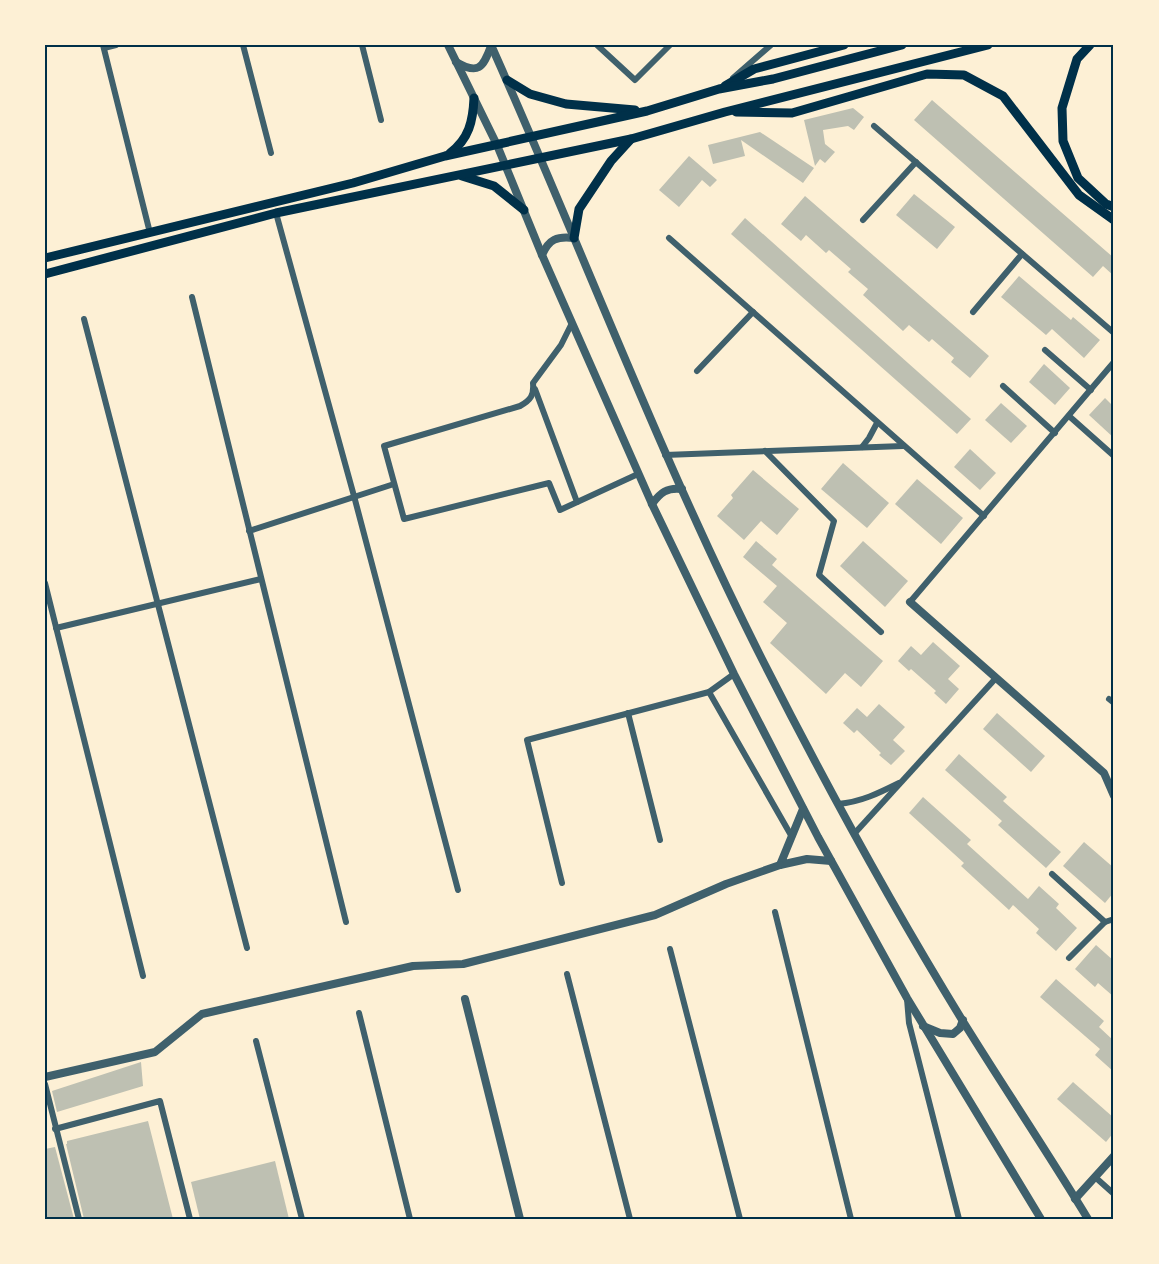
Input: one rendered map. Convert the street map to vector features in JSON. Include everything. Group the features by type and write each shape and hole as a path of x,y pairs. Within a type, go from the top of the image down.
{"main road":[{"path":"719,89 754,69 844,45"},
{"path":"45,258 353,183 446,156 647,111 719,89 773,79 902,45"},
{"path":"45,274 276,213 632,139 725,112 988,45"},
{"path":"1090,45 1077,59 1062,108 1063,141 1078,178 1106,204 1114,207"},
{"path":"725,112 792,113 927,74 964,75 1003,96 1079,195 1114,220"},
{"path":"507,80 530,94 566,104 647,111"},
{"path":"446,156 459,146 469,132 474,98"},
{"path":"574,238 579,209 611,161 632,139"},
{"path":"457,176 470,177 494,186 524,210"}],"street":[{"path":"116,45 104,46 150,233"},
{"path":"243,45 271,153"},
{"path":"362,45 381,120"},
{"path":"448,45 498,145 542,255 652,504 734,674 803,809 907,998 1041,1219"},
{"path":"455,61 468,69 478,68 486,62 491,45"},
{"path":"491,45 532,137 665,455 763,661 854,834 963,1020 1088,1219"},
{"path":"597,45 635,80 670,45"},
{"path":"719,89 771,45"},
{"path":"874,126 1114,333"},
{"path":"863,220 916,162"},
{"path":"276,213 354,496 458,890"},
{"path":"542,255 547,243 555,238 562,236 574,238"},
{"path":"669,238 984,516"},
{"path":"973,312 1022,254"},
{"path":"192,297 346,922"},
{"path":"697,371 753,312"},
{"path":"84,320 247,948"},
{"path":"572,323 561,345 533,382 534,391 530,401 520,406 384,446 404,519 549,483 560,510 639,474"},
{"path":"1046,350 1091,390"},
{"path":"1114,362 910,602 1104,773 1114,796"},
{"path":"533,382 577,502"},
{"path":"1004,386 1055,433"},
{"path":"1069,416 1114,456"},
{"path":"862,447 870,438 877,423"},
{"path":"665,455 903,446"},
{"path":"765,451 834,521 819,575 881,632"},
{"path":"249,531 394,484"},
{"path":"652,504 664,490 682,489"},
{"path":"56,628 261,579"},
{"path":"45,583 143,976"},
{"path":"562,883 527,740 709,692 734,674"},
{"path":"854,834 996,678"},
{"path":"709,692 792,837"},
{"path":"628,713 660,840"},
{"path":"838,804 853,803 868,798 902,782"},
{"path":"780,865 803,809"},
{"path":"45,1077 155,1052 202,1014 413,966 463,964 496,956 655,915 726,884 780,865 807,859 831,861"},
{"path":"1052,874 1106,922"},
{"path":"775,912 851,1219"},
{"path":"1069,958 1106,922 1114,919"},
{"path":"670,949 740,1219"},
{"path":"567,974 630,1219"},
{"path":"907,998 909,1023 959,1219"},
{"path":"465,999 520,1219"},
{"path":"359,1013 410,1219"},
{"path":"923,1026 939,1034 953,1034 960,1028 963,1020"},
{"path":"256,1041 302,1219"},
{"path":"45,1084 78,1219"},
{"path":"55,1129 160,1101 190,1219"},
{"path":"1076,1199 1114,1156"},
{"path":"1095,1177 1114,1194"}],"building":[{"path":"932,100 1114,258 1114,276 1103,266 1093,277 914,120"},
{"path":"853,108 864,117 854,130 848,126 823,130 825,144 835,152 825,163 820,159 815,166 804,120"},
{"path":"760,132 814,168 803,183 741,140 745,156 713,164 708,145"},
{"path":"689,156 717,180 710,187 702,180 679,207 659,190"},
{"path":"914,194 955,227 937,249 896,215"},
{"path":"805,196 989,356 970,378 951,362 954,358 932,339 929,342 909,325 903,331 863,295 868,289 848,272 851,269 829,250 826,253 806,235 801,241 781,224"},
{"path":"745,218 971,419 957,434 731,234"},
{"path":"1019,276 1071,320 1073,317 1100,340 1084,358 1052,329 1046,335 1001,297"},
{"path":"1044,364 1070,388 1055,405 1029,382"},
{"path":"1105,398 1114,407 1114,438 1089,415"},
{"path":"1001,403 1027,426 1011,443 985,420"},
{"path":"970,449 996,473 980,490 954,467"},
{"path":"843,463 889,503 867,528 821,489"},
{"path":"753,470 799,509 777,535 761,521 744,540 717,516 733,498 731,495"},
{"path":"917,479 963,518 941,544 895,504"},
{"path":"756,541 777,559 772,565 883,661 861,687 845,673 826,694 770,643 787,623 763,602 777,586 743,557"},
{"path":"863,541 908,581 885,607 840,566"},
{"path":"933,642 960,666 948,679 959,689 946,704 934,693 936,691 898,661 911,646 921,655"},
{"path":"879,704 905,727 893,740 905,751 891,765 857,730 854,733 843,723 857,708 867,717"},
{"path":"997,713 1045,756 1031,772 983,729"},
{"path":"959,754 1007,797 1003,801 1061,852 1046,868 998,825 1002,821 945,770"},
{"path":"923,797 971,840 967,844 1028,899 1039,886 1059,904 1056,908 1077,928 1056,951 1036,933 1039,929 1013,905 1009,910 961,866 964,863 909,813"},
{"path":"1084,842 1114,868 1114,892 1105,903 1063,866"},
{"path":"1096,945 1114,961 1114,997 1098,983 1095,987 1075,969"},
{"path":"1056,979 1104,1021 1099,1027 1114,1041 1114,1072 1095,1055 1100,1049 1040,997"},
{"path":"141,1062 143,1086 57,1112 52,1091"},
{"path":"1073,1082 1114,1118 1114,1132 1106,1142 1057,1099"},
{"path":"148,1121 173,1219 84,1219 67,1141"},
{"path":"55,1147 74,1219 45,1219 45,1149"},
{"path":"275,1161 289,1219 200,1219 191,1182"}]}
